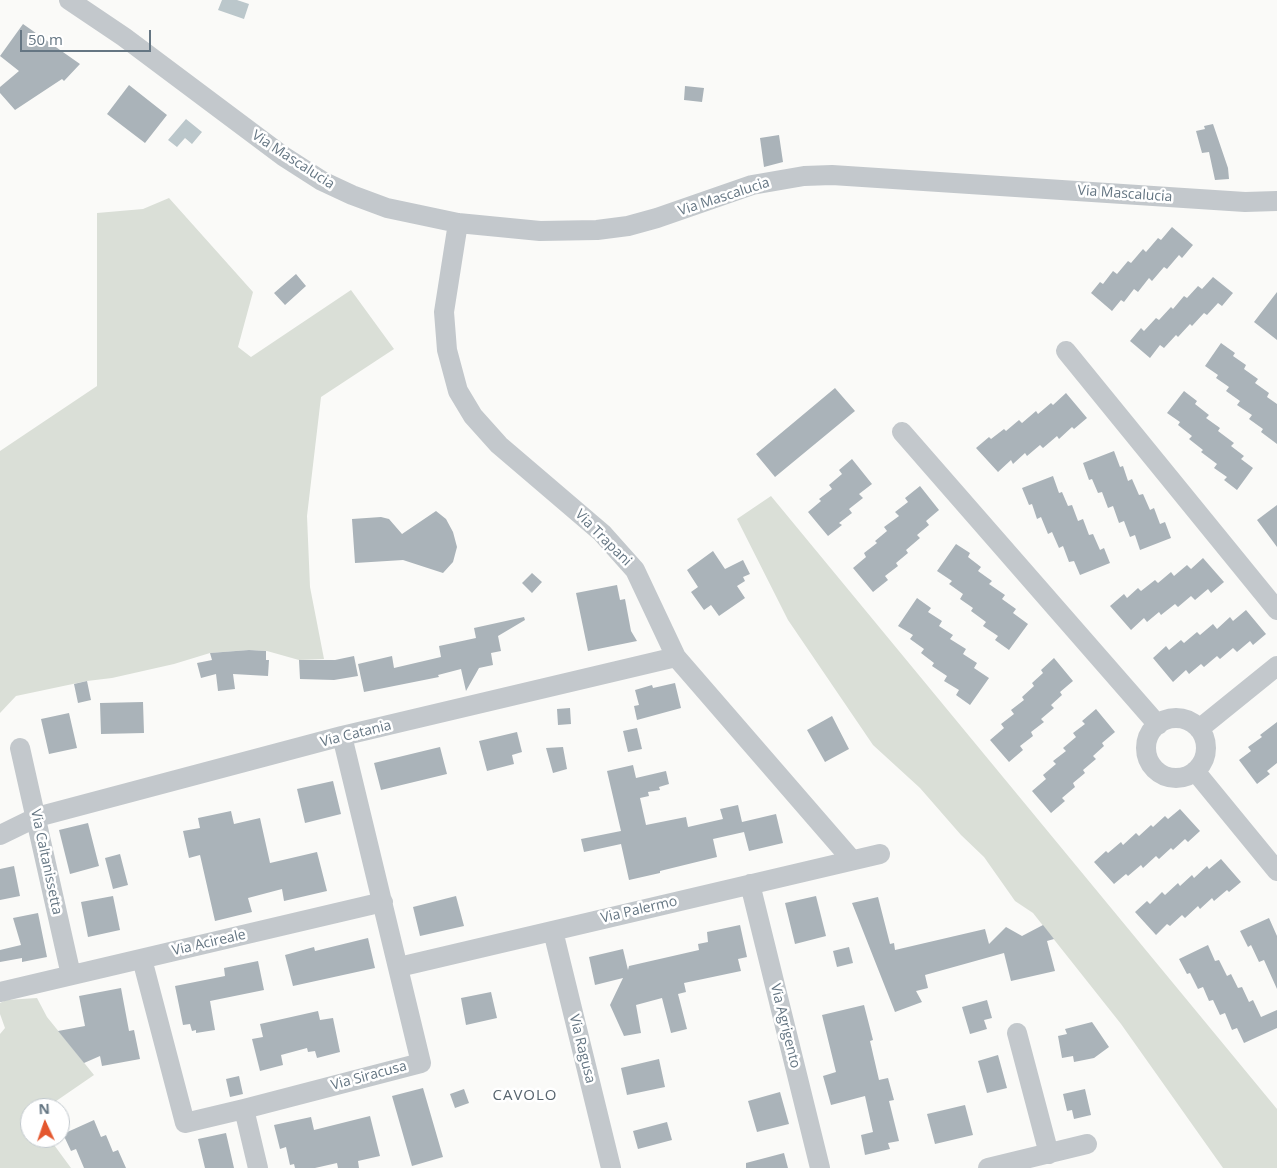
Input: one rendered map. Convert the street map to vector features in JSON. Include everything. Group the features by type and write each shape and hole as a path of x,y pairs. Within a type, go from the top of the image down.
{"street":[{"name":"Via Mascalucia","path":"69,0 124,37 231,118 314,176 352,195 387,208 458,223 540,231 597,230 628,226 657,218 752,185 804,176 832,176 1245,202"},
{"path":"1245,202 1277,201"},
{"path":"1245,202 1277,211"},
{"name":"Via Trapani","path":"458,223 444,312 447,350 458,392 473,416 499,445 602,533 635,570 676,656 852,860"},
{"path":"1066,351 1277,610"},
{"path":"902,432 1158,725"},
{"name":"Via Catania","path":"0,835 37,817 342,736 676,656"},
{"path":"1199,729 1277,666"},
{"path":"1172,719 1179,719 1187,720 1199,729 1205,739 1206,751 1203,762 1195,771 1190,775 1176,778 1163,775 1153,767 1147,755 1147,741 1149,735 1158,725 1172,719"},
{"name":"Via Siracusa","path":"142,959 185,1122 244,1109 421,1063 342,736"},
{"name":"Via Caltanissetta","path":"20,748 71,975"},
{"path":"1195,771 1277,871"},
{"name":"Via Palermo","path":"399,968 880,854"},
{"name":"Via Agrigento","path":"750,884 820,1168"},
{"name":"Via Acireale","path":"0,992 383,902"},
{"name":"Via Ragusa","path":"553,931 611,1168"},
{"path":"1017,1033 1048,1154"},
{"path":"244,1109 258,1168"},
{"path":"988,1168 1087,1144"}],"shaded area":[{"path":"222,0 237,0 249,4 244,19 218,10"},
{"path":"186,119 202,132 192,144 185,138 177,147 168,140"},
{"path":"169,198 253,292 238,347 251,357 351,290 394,349 321,397 307,516 310,587 324,659 299,660 267,651 249,650 210,653 174,664 112,678 87,681 16,696 0,713 0,451 97,386 97,213 143,209"},
{"path":"771,496 1277,1109 1277,1168 1223,1168 1121,1024 1033,913 1015,901 984,857 961,835 920,788 873,745 788,620 737,519"},
{"path":"37,998 47,1017 94,1075 61,1098 20,1098 20,1148 56,1148 71,1168 0,1168 0,1034 5,1028 0,1014 0,1003 6,1000"}],"building":[{"path":"23,24 80,64 64,81 62,79 15,110 0,93 0,87 19,71 0,56"},
{"path":"129,85 167,115 145,143 107,114"},
{"path":"685,86 704,88 702,102 684,100"},
{"path":"1213,124 1228,168 1229,179 1215,180 1209,152 1202,153 1196,131 1205,129 1204,126"},
{"path":"779,135 783,162 764,167 760,138"},
{"path":"1172,227 1193,245 1182,258 1179,255 1167,269 1164,267 1152,281 1149,278 1138,292 1134,289 1124,302 1121,300 1112,311 1091,293 1100,282 1103,284 1113,271 1117,274 1128,261 1131,263 1143,249 1146,252 1158,238 1161,240"},
{"path":"296,274 306,286 285,305 274,293"},
{"path":"1213,277 1233,293 1222,306 1218,303 1207,315 1204,313 1178,337 1176,335 1164,348 1160,345 1150,358 1130,341 1141,328 1144,331 1156,318 1159,320 1171,307 1173,309 1184,296 1187,298 1198,286 1202,289"},
{"path":"1277,292 1277,340 1254,322"},
{"path":"1221,343 1235,353 1233,356 1246,365 1244,369 1258,379 1255,383 1269,393 1267,397 1277,404 1277,444 1261,432 1263,429 1249,419 1252,415 1237,405 1240,401 1226,391 1229,387 1216,378 1218,375 1205,366"},
{"path":"835,388 855,411 775,477 756,454"},
{"path":"1184,391 1197,401 1195,404 1209,415 1206,418 1220,428 1218,431 1234,443 1231,446 1244,456 1241,459 1253,468 1237,490 1224,480 1227,477 1214,468 1217,464 1201,452 1203,450 1189,439 1192,436 1178,425 1180,422 1167,413"},
{"path":"1066,393 1087,418 1074,429 1072,427 1059,439 1057,436 1043,448 1040,445 1027,456 1025,453 1013,464 1011,460 998,472 976,448 989,437 991,439 1004,429 1006,431 1019,420 1022,423 1036,411 1038,414 1051,403 1053,405"},
{"path":"1114,451 1120,467 1123,466 1128,481 1132,479 1139,495 1143,494 1150,510 1154,508 1160,524 1165,522 1171,538 1140,550 1135,535 1130,537 1124,521 1119,523 1113,506 1108,508 1102,492 1098,493 1092,479 1089,480 1083,463"},
{"path":"852,459 872,484 859,494 863,498 849,509 852,513 839,523 842,525 828,536 808,512 821,501 819,499 832,489 829,485 842,474 839,470"},
{"path":"1053,476 1059,493 1062,492 1068,506 1072,505 1078,521 1083,519 1089,535 1093,534 1100,550 1104,548 1110,563 1080,575 1074,561 1069,562 1063,546 1059,548 1052,532 1048,534 1041,517 1037,519 1032,504 1029,505 1022,488"},
{"path":"920,486 939,510 926,521 929,525 917,535 920,538 906,550 908,553 896,563 898,566 885,576 888,580 873,592 853,568 866,557 864,553 877,543 875,541 887,531 884,527 899,516 895,512 908,502 905,498"},
{"path":"1277,505 1277,547 1257,520"},
{"path":"436,511 446,519 453,532 457,547 453,562 443,573 403,560 355,563 352,519 381,517 389,519 402,534"},
{"path":"956,544 970,553 968,557 981,567 978,571 992,581 989,584 1005,595 1002,599 1016,609 1013,613 1028,624 1009,650 995,640 998,636 983,626 986,622 971,611 973,608 960,599 963,594 949,584 952,581 937,571"},
{"path":"713,551 725,569 743,560 750,574 743,577 745,581 737,586 745,598 719,616 711,605 704,610 691,592 698,587 687,570"},
{"path":"1203,558 1224,582 1211,593 1208,589 1195,600 1191,596 1178,607 1175,604 1161,615 1159,612 1147,622 1144,618 1131,630 1110,606 1124,594 1127,598 1138,588 1141,591 1155,580 1158,583 1171,572 1174,576 1187,565 1191,569"},
{"path":"532,573 542,582 532,593 522,583"},
{"path":"617,585 620,600 625,599 631,631 637,641 588,651 576,593"},
{"path":"917,598 931,608 928,612 942,621 939,626 953,635 950,639 966,649 963,654 977,663 974,668 989,678 970,705 956,695 959,690 944,681 947,676 932,666 934,663 921,653 924,649 910,639 913,635 898,626"},
{"path":"1246,610 1266,634 1253,645 1250,641 1237,652 1233,648 1220,659 1217,656 1204,667 1201,664 1189,674 1186,670 1173,682 1153,658 1166,646 1169,650 1181,640 1184,643 1197,632 1200,635 1213,624 1217,629 1230,617 1233,621"},
{"path":"524,617 525,620 498,636 501,651 491,653 493,665 479,668 466,691 461,669 438,675 439,677 364,692 358,664 392,656 394,668 441,657 439,646 476,638 474,628"},
{"path":"249,650 266,651 266,660 269,660 268,676 233,674 235,689 218,691 216,674 201,678 197,663 212,660 210,653"},
{"path":"354,656 358,676 334,680 300,679 299,660 335,660"},
{"path":"1054,658 1073,681 1060,692 1062,695 1051,705 1054,708 1041,719 1044,722 1031,732 1033,736 1020,746 1023,750 1009,762 990,740 1004,728 1001,724 1014,714 1011,710 1024,700 1022,697 1034,686 1032,683 1043,673 1041,670"},
{"path":"87,681 91,700 78,703 74,684"},
{"path":"675,683 681,708 637,720 634,706 639,705 635,690 652,685 653,688"},
{"path":"143,702 144,733 101,734 100,703"},
{"path":"570,708 571,724 558,725 557,709"},
{"path":"1096,709 1115,732 1102,743 1104,746 1093,756 1096,759 1083,770 1085,773 1073,783 1075,787 1062,798 1065,801 1051,813 1032,791 1046,779 1043,775 1056,764 1053,761 1066,751 1063,748 1076,737 1073,733 1085,724 1082,721"},
{"path":"69,713 77,748 49,754 41,719"},
{"path":"832,716 849,749 825,762 807,730"},
{"path":"1277,722 1277,763 1267,771 1270,774 1257,784 1239,760 1251,751 1248,747 1262,737 1260,735"},
{"path":"637,728 642,749 628,752 623,731"},
{"path":"517,732 522,752 512,755 514,764 487,771 479,741"},
{"path":"440,747 447,774 381,790 374,763"},
{"path":"563,747 567,769 553,773 546,748"},
{"path":"633,765 636,778 666,771 669,784 659,787 660,790 648,792 649,796 640,798 646,825 686,817 688,827 723,819 720,809 738,805 742,822 776,814 783,843 749,851 744,832 713,839 717,857 629,880 621,844 584,852 581,839 621,831 607,771"},
{"path":"333,781 341,814 305,823 297,789"},
{"path":"1180,809 1200,831 1188,842 1185,839 1159,859 1156,856 1143,868 1141,865 1128,876 1126,874 1114,884 1094,862 1106,851 1108,853 1121,842 1123,845 1136,833 1139,836 1151,825 1153,827 1165,816 1168,819"},
{"path":"231,811 234,824 260,818 270,863 317,852 327,891 284,901 282,889 248,898 252,912 215,921 200,855 189,858 183,831 200,828 198,818"},
{"path":"88,823 99,866 70,874 59,830"},
{"path":"120,854 128,885 113,889 105,858"},
{"path":"1221,859 1241,882 1229,892 1227,890 1214,901 1212,898 1200,909 1198,906 1185,918 1182,915 1170,926 1167,924 1156,935 1135,912 1147,901 1150,904 1162,892 1165,895 1178,883 1180,886 1192,875 1194,878 1207,866 1209,869"},
{"path":"14,866 20,896 0,900 0,869"},
{"path":"113,896 120,930 88,937 81,902"},
{"path":"456,896 464,926 420,936 413,907"},
{"path":"816,896 826,936 795,944 785,903"},
{"path":"878,897 890,944 894,943 895,950 985,929 989,944 1006,927 1022,936 1043,925 1054,939 1047,941 1055,971 1011,981 1004,953 925,975 928,988 916,991 922,1002 895,1012 852,903"},
{"path":"38,913 47,957 22,962 22,958 0,962 0,950 21,945 13,918"},
{"path":"1269,918 1277,936 1277,989 1264,960 1259,962 1251,945 1248,947 1240,931"},
{"path":"740,925 747,957 738,959 741,971 684,983 686,992 678,994 687,1029 671,1033 662,998 636,1005 641,1033 624,1036 610,1005 623,978 595,985 589,957 623,949 628,970 629,966 699,950 698,944 708,942 707,932"},
{"path":"368,938 375,968 293,986 285,955 314,947 315,951"},
{"path":"1208,945 1215,961 1219,960 1227,976 1231,974 1238,988 1242,987 1249,1002 1253,1000 1261,1017 1277,1010 1277,1028 1244,1043 1237,1028 1232,1030 1225,1013 1220,1015 1213,1000 1209,1001 1203,987 1198,989 1190,973 1187,974 1179,959"},
{"path":"849,947 853,963 837,967 833,951"},
{"path":"258,961 264,990 210,1001 215,1030 196,1033 196,1030 192,1031 190,1024 183,1025 175,986 225,976 224,968"},
{"path":"121,988 129,1031 134,1030 140,1059 102,1066 100,1056 84,1063 58,1031 85,1026 79,996"},
{"path":"491,992 497,1018 466,1025 461,998"},
{"path":"987,1000 992,1018 984,1020 987,1029 970,1034 962,1007"},
{"path":"864,1005 873,1040 870,1041 879,1080 888,1078 894,1100 889,1101 899,1141 888,1143 890,1149 865,1155 861,1135 873,1132 865,1096 831,1105 823,1076 836,1072 822,1015"},
{"path":"318,1011 320,1020 333,1018 340,1052 317,1058 315,1051 308,1052 307,1048 281,1055 283,1065 260,1071 252,1039 263,1037 260,1024"},
{"path":"1092,1022 1109,1047 1094,1058 1074,1062 1073,1056 1062,1058 1058,1036 1067,1034 1065,1029"},
{"path":"998,1055 1007,1088 987,1093 978,1061"},
{"path":"659,1059 665,1087 627,1095 621,1068"},
{"path":"239,1076 243,1094 230,1097 226,1079"},
{"path":"423,1088 443,1157 412,1166 392,1096"},
{"path":"464,1089 469,1103 455,1108 450,1094"},
{"path":"1085,1089 1091,1115 1074,1119 1072,1110 1067,1111 1063,1094"},
{"path":"780,1092 789,1124 757,1132 748,1101"},
{"path":"965,1105 973,1135 935,1144 927,1114"},
{"path":"370,1116 380,1156 358,1161 359,1168 338,1168 337,1163 315,1168 295,1168 294,1164 290,1165 286,1147 280,1149 274,1125 311,1117 314,1130"},
{"path":"94,1120 101,1137 106,1135 113,1152 118,1150 126,1168 84,1168 76,1149 71,1151 70,1148 70,1131"},
{"path":"667,1122 672,1140 638,1149 633,1131"},
{"path":"226,1133 234,1168 205,1168 198,1139"},
{"path":"784,1153 788,1168 746,1168 746,1163"}],"district":[{"name":"CAVOLO","path":"525,1096"}]}
